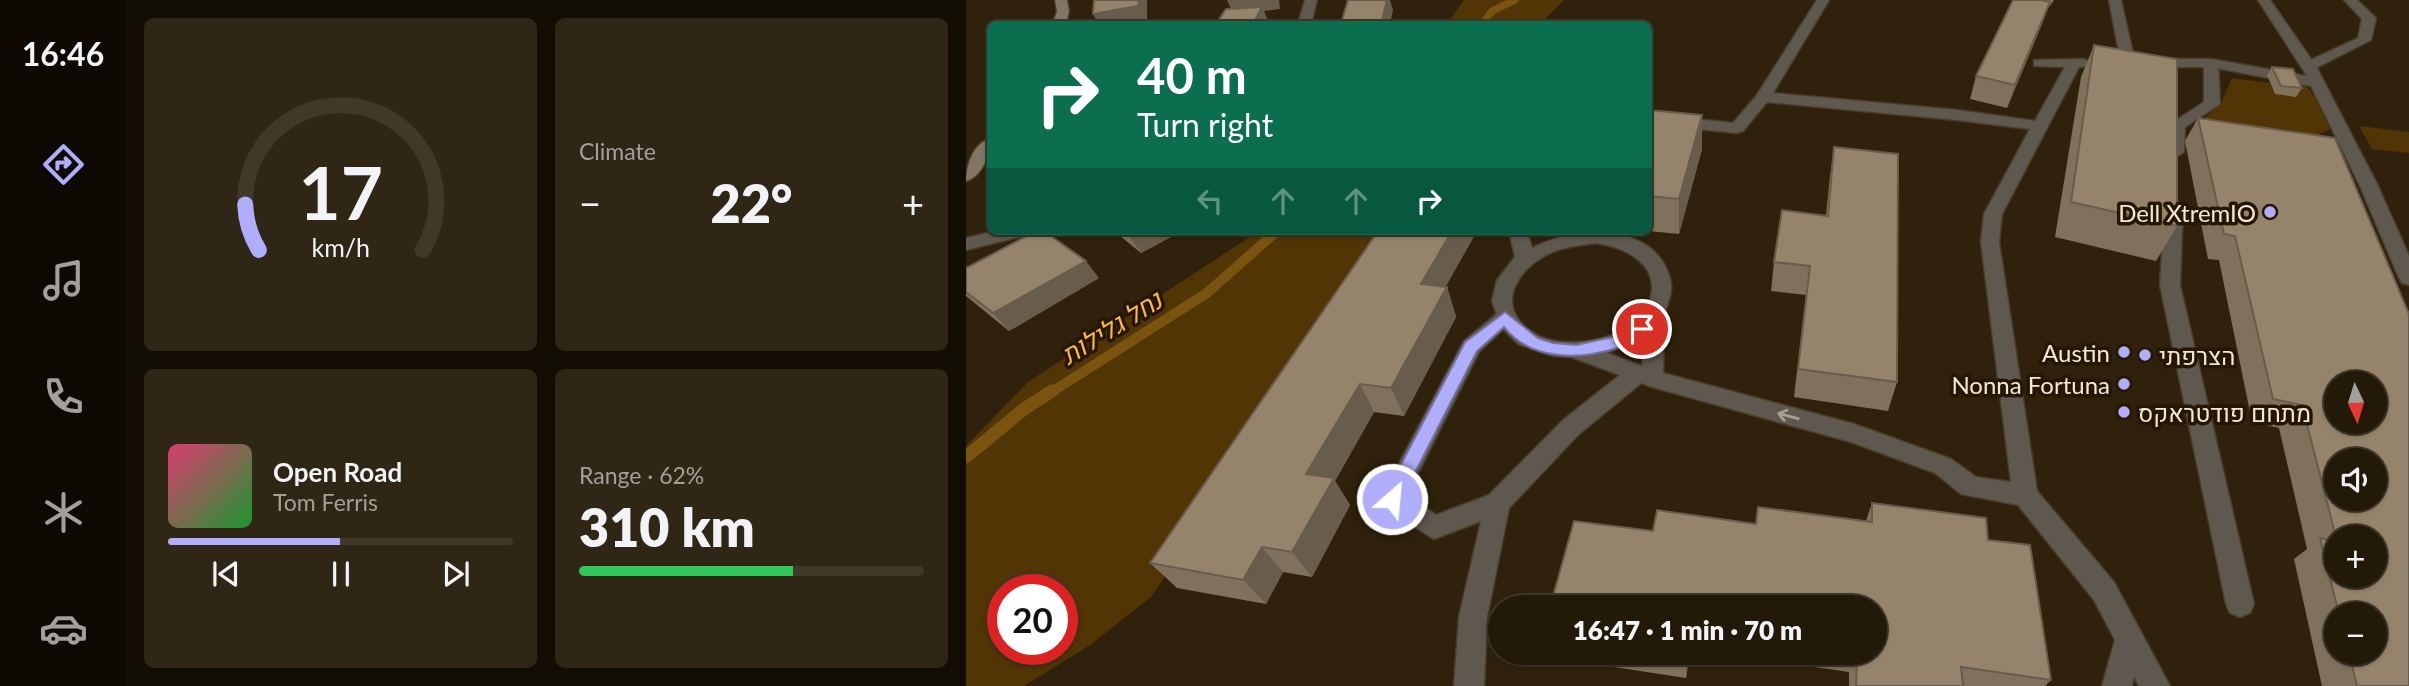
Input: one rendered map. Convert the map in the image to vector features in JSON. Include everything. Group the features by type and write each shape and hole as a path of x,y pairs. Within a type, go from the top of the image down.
{"street":[{"path":"1061,0 1063,11 1061,21"},
{"path":"1306,21 1311,0"},
{"path":"1652,119 1737,128 1763,97 1820,0"},
{"path":"2115,0 2115,63"},
{"path":"2264,0 2312,74 2369,186 2409,278"},
{"path":"2039,63 2211,62 2312,74 2364,40 2369,18 2350,0"},
{"path":"2211,62 2212,104 2177,125 2170,285 2240,604"},
{"path":"2074,63 1993,214 1990,242 2025,495 2104,591 2155,686"},
{"path":"1763,97 2040,126"},
{"path":"966,176 987,148"},
{"path":"966,244 1004,235"},
{"path":"1519,235 1525,257"},
{"path":"1582,238 1618,241 1639,250 1655,263 1663,280 1663,297 1655,314 1642,329 1623,340 1600,348 1576,351 1553,349 1532,342 1516,331 1505,318 1500,302 1502,286 1511,270 1525,257 1545,245 1582,238"},
{"path":"1505,318 1471,347 1392,499 1434,528 1498,503 1571,427 1645,376 1655,314"},
{"path":"1576,351 1645,376 1854,433 1943,466 1969,487 2025,495"},
{"path":"1469,686 1474,617 1498,503"},
{"path":"2117,686 2130,637"}],"shaded area":[{"path":"1464,0 1564,0 1543,21 1449,21"},
{"path":"2232,78 2270,83 2275,94 2288,78 2305,84 2336,126 2305,141 2201,122 2221,103"},
{"path":"2359,126 2409,132 2409,153 2372,149"},
{"path":"1253,235 1397,235 1151,597 1078,652 1078,574 987,574 987,665 1058,665 1024,686 966,686 966,446 1028,382"}],"building":[{"path":"1094,0 1139,0 1138,6 1093,14"},
{"path":"1348,0 1387,0 1382,21 1342,21"},
{"path":"2013,0 2050,2 2015,85 1976,76"},
{"path":"1262,7 1255,21 1218,21 1226,9"},
{"path":"2094,45 2177,59 2177,226 2071,202"},
{"path":"2272,67 2293,69 2302,88 2281,86"},
{"path":"1652,110 1702,115 1679,199 1652,196"},
{"path":"2198,118 2335,138 2409,314 2409,686 2357,686 2352,665 2387,665 2387,602 2336,602 2332,588 2387,588 2387,525 2333,525 2329,511 2387,511 2387,448 2324,448 2324,490 2302,405 2273,399 2235,236 2224,234"},
{"path":"1834,147 1898,154 1897,382 1798,369 1810,266 1774,262 1782,210 1828,216"},
{"path":"1028,235 1050,235 1086,261 993,313 966,292 966,268"},
{"path":"1375,235 1450,235 1421,284 1447,287 1391,388 1360,384 1306,474 1334,478 1292,552 1262,547 1243,580 1150,563"},
{"path":"1872,503 1986,518 1988,540 2030,545 2051,680 1961,667 1963,686 1856,686 1857,665 1887,665 1887,595 1553,595 1574,521 1653,531 1657,510 1756,524 1758,507 1872,522"}],"waterway":[{"name":"נחל גלילות","path":"1484,21 1492,11 1515,0"},
{"name":"נחל גלילות","path":"1050,393 1207,293 1272,235"},
{"name":"נחל גלילות","path":"966,457 1024,409 1052,391"}],"place":[{"name":"Dell XtremIO","path":"2270,212"},
{"name":"Austin","path":"2124,352"},
{"name":"הצרפתי","path":"2145,355"},
{"name":"Nonna Fortuna","path":"2124,384"},
{"name":"מתחם פודטראקס","path":"2124,412"}],"route":[{"path":"1392,499 1471,347 1505,318 1516,331 1532,342 1553,349 1576,351 1600,348 1623,340 1642,329"}]}
